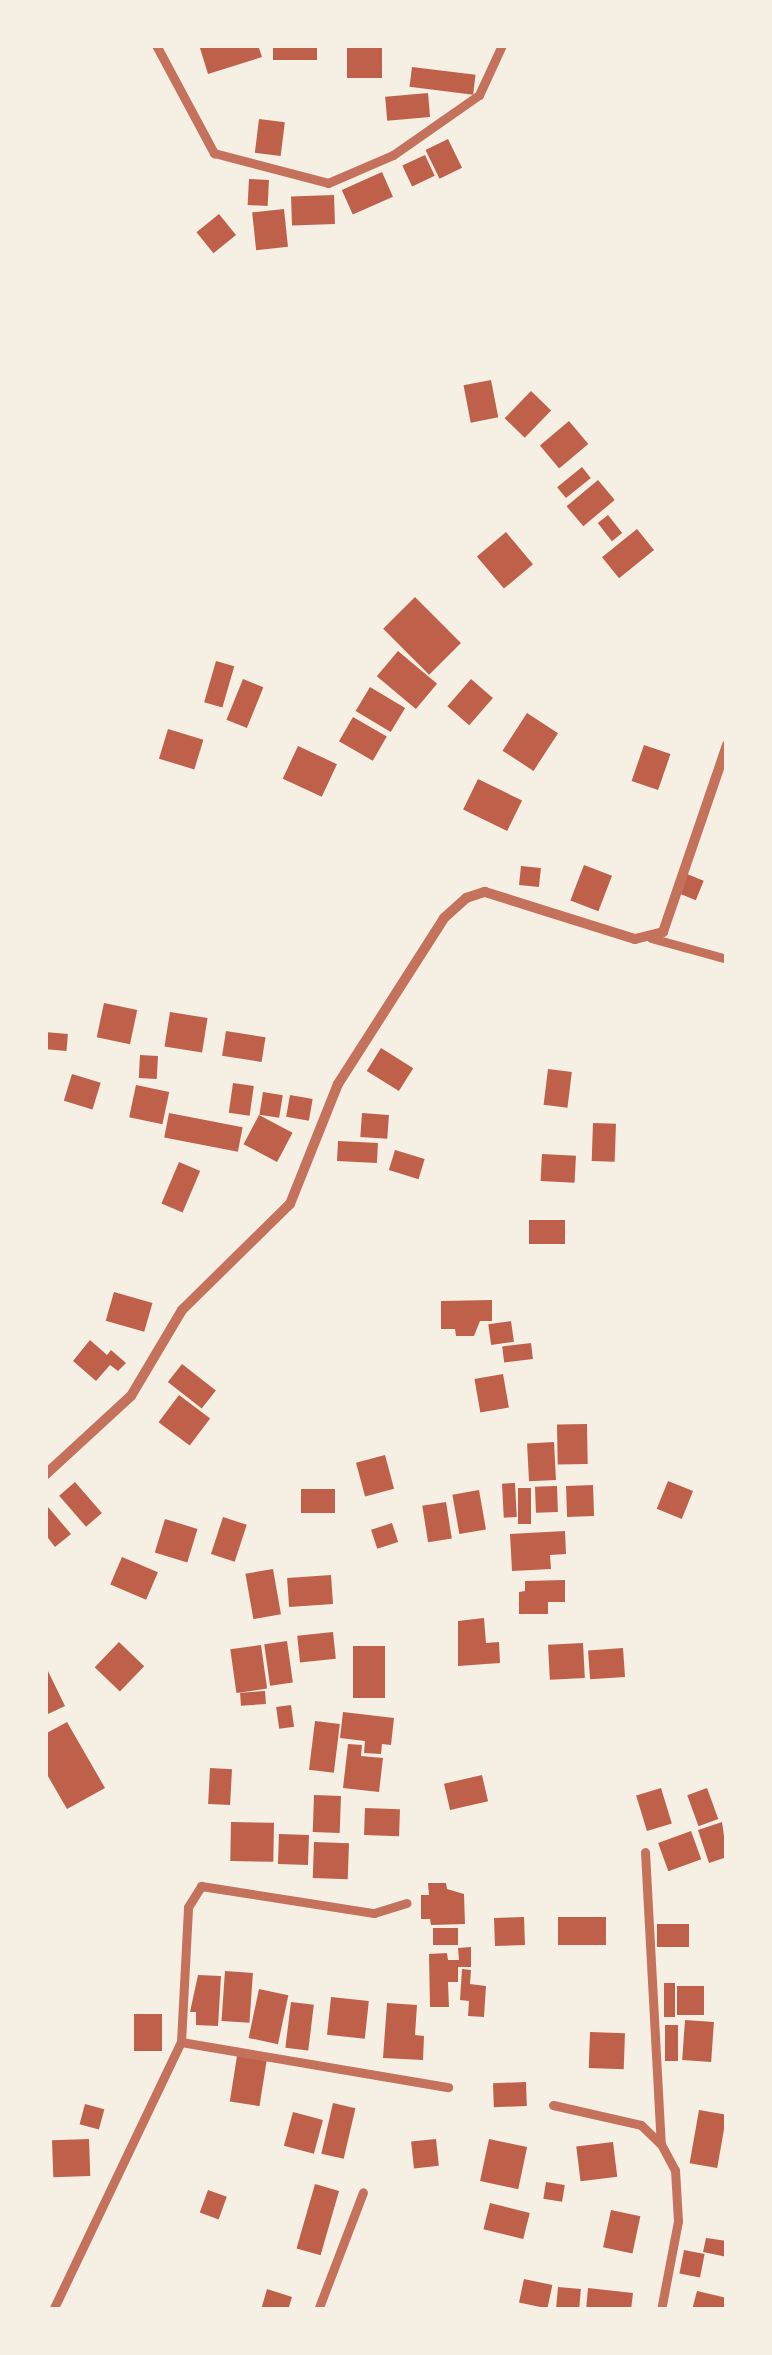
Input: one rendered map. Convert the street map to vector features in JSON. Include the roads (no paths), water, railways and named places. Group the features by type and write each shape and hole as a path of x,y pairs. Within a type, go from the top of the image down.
{"street":[{"path":"156,45 214,154 328,183 393,155 479,95 502,45"},
{"path":"651,938 663,932 727,745"},
{"path":"45,1475 132,1396 182,1310 290,1204 338,1084 444,918 466,898 484,892 635,938 651,938 727,959"},
{"path":"645,1852 661,2144"},
{"path":"53,2310 181,2042 188,1908 201,1886 374,1913 407,1903"},
{"path":"181,2042 448,2087"},
{"path":"553,2105 641,2125 661,2144 674,2170 678,2221 662,2310"},
{"path":"318,2310 363,2192"}]}
